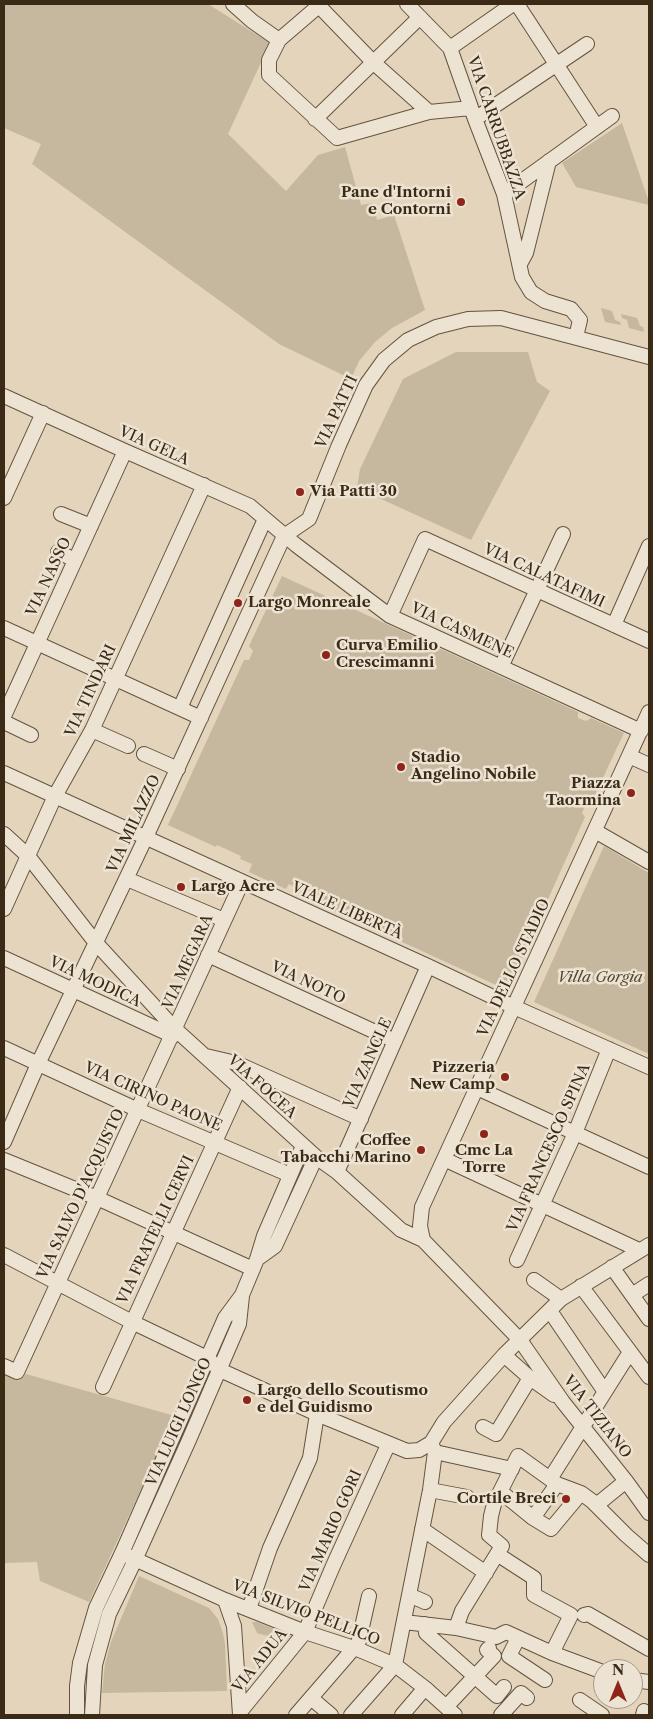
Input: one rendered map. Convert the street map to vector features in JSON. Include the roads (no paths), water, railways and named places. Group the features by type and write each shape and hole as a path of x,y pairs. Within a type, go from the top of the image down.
{"street":[{"path":"233,4 252,22 279,40"},
{"name":"VIA CARRUBBAZZA","path":"407,4 450,48 504,194 522,276 531,292 545,301 571,309 576,314 580,320 576,337"},
{"path":"450,48 513,4"},
{"path":"517,4 597,127"},
{"path":"429,112 374,63 320,5 279,40 269,60 269,75 337,138 429,112 473,113 557,64 587,44"},
{"path":"315,119 420,17"},
{"path":"504,194 612,116"},
{"path":"520,264 526,253 549,161"},
{"name":"VIA PATTI","path":"284,536 309,519 338,445 366,385 384,360 408,340 436,327 468,319 501,318 649,357"},
{"name":"VIA GELA","path":"4,396 250,506 284,536"},
{"path":"4,496 43,413"},
{"name":"VIA NASSO","path":"4,716 125,451"},
{"name":"VIA TINDARI","path":"4,909 55,796 92,730 204,485"},
{"path":"62,514 91,526"},
{"path":"180,708 265,519"},
{"path":"501,667 563,534"},
{"name":"VIA CASMENE","path":"284,536 390,616 641,730"},
{"name":"VIA MILAZZO","path":"4,1142 38,1064 178,769 284,536"},
{"name":"VIA CALATAFIMI","path":"390,616 425,539 649,642"},
{"path":"614,625 649,546"},
{"path":"58,552 75,560"},
{"path":"4,628 201,718"},
{"name":"VIA DELLO STADIO","path":"423,1240 420,1226 422,1207 649,712"},
{"path":"4,722 31,735"},
{"path":"92,730 128,746"},
{"path":"144,754 178,769"},
{"path":"629,756 649,765"},
{"name":"VIALE LIBERTÀ","path":"4,773 649,1067"},
{"path":"595,831 649,862"},
{"name":"VIA FOCEA","path":"4,834 28,856 96,943 174,1033 240,1087 302,1146 337,1172 401,1230 423,1240 520,1340"},
{"path":"126,879 224,920"},
{"name":"VIA MEGARA","path":"174,1033 242,882"},
{"name":"VIA NOTO","path":"208,955 395,1041"},
{"name":"VIA MODICA","path":"4,958 174,1033"},
{"name":"VIA ZANCLE","path":"337,1172 428,966"},
{"name":"VIA SALVO D'ACQUISTO","path":"4,1366 17,1372 174,1033"},
{"name":"VIA CIRINO PAONE","path":"4,1048 138,1110 290,1175"},
{"name":"VIA FRANCESCO SPINA","path":"517,1260 575,1133 609,1049"},
{"path":"203,1056 236,1063 361,1119"},
{"name":"VIA FRATELLI CERVI","path":"103,1387 240,1087"},
{"path":"477,1088 649,1167"},
{"name":"VIA LUIGI LONGO","path":"77,1715 77,1686 80,1663 96,1608 225,1318 242,1295 264,1236 302,1146"},
{"name":"VIA LUIGI LONGO","path":"255,1264 275,1246 316,1157"},
{"path":"444,1159 542,1205 644,1247"},
{"path":"4,1160 173,1232 255,1264"},
{"path":"351,1715 395,1665 430,1490 433,1448 444,1422 504,1355 550,1312 561,1299 644,1247"},
{"path":"4,1255 132,1322 207,1358 220,1370 388,1445 407,1451 433,1448 509,1468"},
{"path":"612,1267 649,1319"},
{"path":"534,1280 561,1299"},
{"path":"632,1295 649,1284"},
{"path":"581,1286 649,1377"},
{"name":"VIA LUIGI LONGO","path":"92,1715 95,1665 108,1614 135,1560 240,1324 242,1295"},
{"path":"550,1312 605,1392"},
{"name":"VIA TIZIANO","path":"520,1340 564,1402 649,1513"},
{"path":"533,1518 583,1427 630,1352"},
{"path":"504,1355 530,1378 564,1402"},
{"path":"483,1427 496,1434 530,1378"},
{"path":"250,1609 270,1548 310,1458 317,1414"},
{"name":"VIA MARIO GORI","path":"305,1632 336,1557 388,1445"},
{"path":"456,1628 462,1611 502,1546 489,1535 491,1516 509,1468 518,1456 591,1499 626,1535 649,1555"},
{"path":"502,1490 533,1518 551,1529 591,1499 626,1481"},
{"path":"430,1490 467,1497"},
{"path":"422,1529 486,1573"},
{"name":"VIA SILVIO PELLICO","path":"122,1553 225,1600 395,1665 425,1688 450,1711"},
{"path":"497,1554 534,1578 534,1595 578,1615 588,1614 649,1649"},
{"path":"409,1595 425,1602"},
{"path":"296,1715 356,1649 368,1596"},
{"path":"225,1600 234,1626 240,1713"},
{"path":"552,1653 578,1615"},
{"path":"404,1622 456,1628 496,1637 506,1632 552,1653 593,1668"},
{"path":"425,1624 426,1633 497,1696 504,1687"},
{"name":"VIA ADUA","path":"240,1713 305,1632"},
{"path":"518,1638 509,1656 545,1680"},
{"path":"450,1711 474,1676 494,1656 487,1650 488,1648"},
{"path":"402,1715 425,1688"},
{"path":"501,1715 521,1693 528,1698"},
{"path":"311,1698 331,1715"},
{"path":"580,1700 602,1715"}],"place":[{"name":"Pane d'Intorni e Contorni","path":"461,202"},
{"name":"Via Patti 30","path":"300,492"},
{"name":"Largo Monreale","path":"238,603"},
{"name":"Curva Emilio Crescimanni","path":"326,655"},
{"name":"Stadio Angelino Nobile","path":"401,767"},
{"name":"Piazza Taormina","path":"631,793"},
{"name":"Largo Acre","path":"181,887"},
{"name":"Pizzeria New Camp","path":"505,1077"},
{"name":"Cmc La Torre","path":"484,1134"},
{"name":"Coffee Tabacchi Marino","path":"421,1150"},
{"name":"Largo dello Scoutismo e del Guidismo","path":"247,1400"},
{"name":"Cortile Breci","path":"566,1499"}],"park label":[{"name":"Villa Gorgia","path":"600,978"}]}
